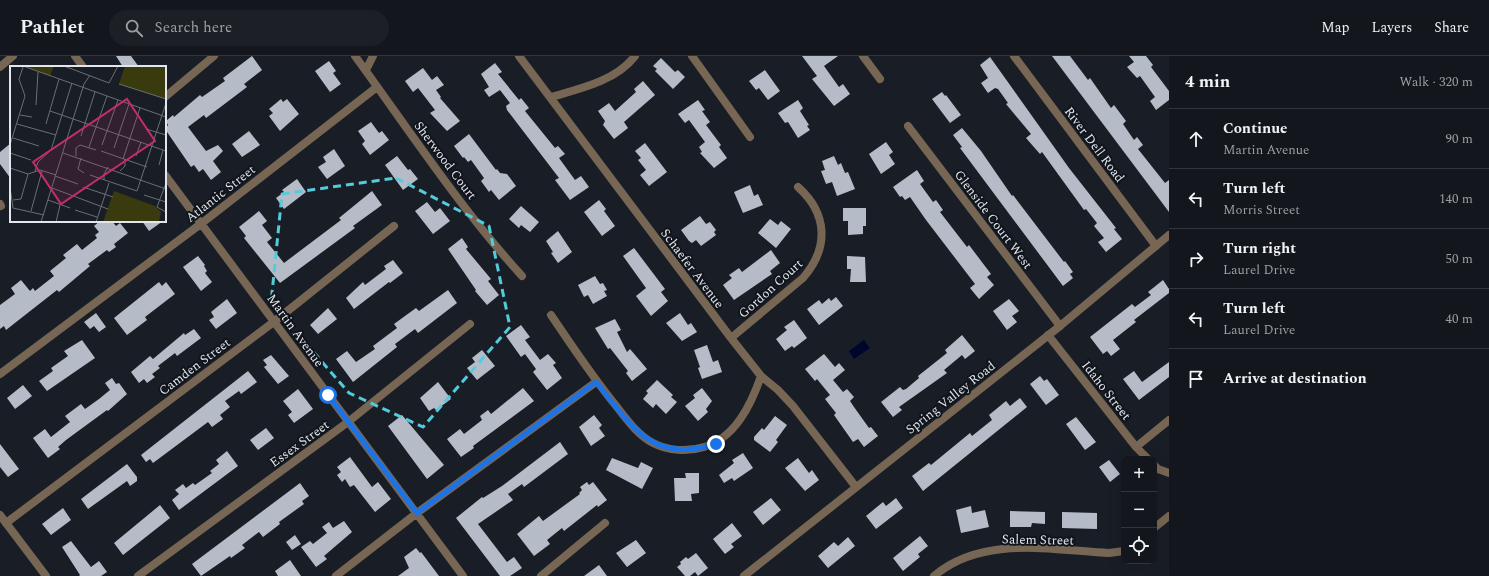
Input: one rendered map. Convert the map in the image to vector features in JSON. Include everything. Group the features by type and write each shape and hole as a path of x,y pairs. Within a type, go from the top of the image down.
{"street":[{"path":"0,66 13,56"},
{"path":"75,56 82,66"},
{"path":"166,96 214,56"},
{"name":"Sherwood Court","path":"355,56 497,249 522,276"},
{"path":"366,70 373,56"},
{"name":"Schaefer Avenue","path":"519,56 760,376 778,390 793,406 856,487"},
{"path":"550,97 582,88 614,74 630,63 635,56"},
{"path":"692,56 750,138"},
{"path":"863,56 880,79"},
{"name":"River Dell Road","path":"1014,56 1156,246"},
{"name":"Atlantic Street","path":"0,374 202,223 377,87"},
{"name":"Glenside Court West","path":"908,126 1060,326"},
{"name":"Martin Avenue","path":"166,176 463,576"},
{"name":"Gordon Court","path":"731,338 803,278 812,268 818,257 822,232 820,218 815,206 807,195 798,187"},
{"name":"Camden Street","path":"6,523 275,321 394,226"},
{"name":"Spring Valley Road","path":"744,576 1060,326 1169,235"},
{"path":"551,315 596,382 643,437 654,444 669,449 700,449 716,444 737,423 745,411 760,376"},
{"name":"Essex Street","path":"138,576 348,422 470,324"},
{"name":"Idaho Street","path":"1048,335 1136,447 1145,456"},
{"path":"336,576 417,513 596,382"},
{"path":"1136,447 1169,420"},
{"path":"1157,468 1169,473"},
{"path":"0,515 46,576"},
{"path":"1157,526 1169,516"},
{"path":"541,576 604,523"},
{"name":"Salem Street","path":"934,576 953,564 968,557 1000,549 1109,553 1121,551"}],"highlighted area":[{"path":"396,178 489,226 510,327 423,427 349,393 271,303 282,194"}],"water":[{"path":"864,340 870,348 854,359 849,351"}],"building":[{"path":"116,56 131,56 138,66 122,66"},
{"path":"252,56 262,70 244,84 247,87 206,118 204,115 188,127 206,151 218,145 223,151 213,161 221,172 211,180 203,169 199,172 194,165 191,167 166,130 168,125 166,121 173,115 174,117 200,95 202,97 225,81 223,78"},
{"path":"802,56 838,56 824,66 839,87 843,84 850,94 834,106 812,79 817,76"},
{"path":"1052,56 1070,56 1088,80 1090,78 1111,108 1114,105 1126,121 1123,124 1134,140 1137,137 1143,145 1138,149 1165,183 1169,180 1169,212"},
{"path":"1129,56 1146,56 1153,65 1151,67 1169,91 1169,100 1156,110 1150,101 1155,97 1140,76 1137,78 1127,67 1134,62"},
{"path":"990,57 1069,168 1116,228 1114,229 1122,239 1106,252 1098,242 1104,238 1094,226 1097,223 1086,209 1084,210 1042,152 1040,154 1026,138 1031,134 1006,104 1008,103 998,89 995,88 988,93 981,83 988,78 980,65"},
{"path":"661,58 675,72 678,70 685,77 673,89 655,71 657,69 653,66"},
{"path":"329,61 336,71 333,73 341,84 330,92 315,71"},
{"path":"495,63 502,72 498,74 519,100 521,98 529,108 525,111 555,148 558,146 565,154 559,158 575,180 581,176 589,187 570,200 555,180 559,178 507,110 506,106 510,103 500,90 489,97 484,90 489,87 481,74"},
{"path":"423,68 432,80 437,76 444,85 436,90 441,97 440,98 460,121 447,131 430,113 435,110 418,88 413,92 405,81"},
{"path":"765,70 780,91 768,100 759,88 756,90 749,81"},
{"path":"643,81 655,95 624,122 628,128 614,139 603,125 605,121 598,111 609,103 615,111 636,92 634,89"},
{"path":"942,92 961,115 950,123 932,99"},
{"path":"281,99 283,102 287,99 299,114 280,131 269,116 273,113 269,109"},
{"path":"698,100 705,110 702,111 710,122 706,125 721,145 719,147 727,158 714,168 700,153 702,152 699,147 705,142 689,120 685,123 678,114"},
{"path":"798,100 803,108 800,111 809,125 807,126 810,130 798,138 788,122 785,123 778,113"},
{"path":"371,122 379,133 382,131 389,140 370,155 362,144 365,141 358,131"},
{"path":"962,128 981,151 1012,196 1013,195 1073,272 1070,274 1073,278 1063,286 960,148 962,147 953,135"},
{"path":"249,131 260,145 242,157 232,144"},
{"path":"469,134 496,170 497,169 500,173 507,174 516,186 499,200 491,190 489,192 481,181 484,178 471,160 468,162 464,157 463,158 454,146"},
{"path":"886,142 893,152 889,155 895,164 881,174 869,154"},
{"path":"645,143 667,172 649,186 640,175 646,170 638,160 641,158 635,151"},
{"path":"10,144 10,178 0,164 0,152"},
{"path":"334,149 345,166 327,179 318,167 326,162 323,157"},
{"path":"397,156 408,170 410,169 418,179 403,190 385,165"},
{"path":"834,156 838,165 841,163 845,173 848,172 855,189 837,196 832,182 826,184 821,171 825,170 822,161"},
{"path":"917,170 924,181 920,184 933,202 936,200 943,210 940,212 967,247 969,245 991,274 987,277 994,285 979,299 970,288 975,284 910,197 905,200 902,196 900,197 893,187"},
{"path":"297,179 306,192 284,209 276,198 284,192 282,190"},
{"path":"750,185 754,196 758,194 763,205 743,213 734,192"},
{"path":"372,191 382,205 353,226 355,228 280,283 244,238 246,236 239,227 259,211 267,221 262,225 272,238 267,242 284,263 341,220 339,218"},
{"path":"599,200 606,209 604,211 615,226 602,236 584,212"},
{"path":"427,202 435,212 440,208 450,221 433,234 415,211"},
{"path":"521,206 539,222 530,232 521,225 519,228 509,219"},
{"path":"843,208 866,208 866,226 863,226 863,234 848,235 848,221 843,221"},
{"path":"700,216 706,224 710,222 716,230 714,232 716,235 701,246 696,240 692,243 689,241 681,230"},
{"path":"770,219 778,225 781,221 791,229 776,248 758,233"},
{"path":"99,222 113,222 116,226 120,223 128,233 114,244 116,247 109,252 107,250 88,264 90,266 59,292 57,290 6,330 4,326 0,329 0,305 15,294 11,288 21,280 30,291 33,288 35,291 54,276 50,271 66,258 63,255 77,244 82,250 97,238 95,235 99,232 94,226"},
{"path":"143,222 162,222 149,231"},
{"path":"558,231 572,252 558,263 551,253 553,252 546,241"},
{"path":"462,238 468,247 466,249 491,279 488,281 499,295 487,305 475,291 476,290 448,249"},
{"path":"634,248 665,289 661,292 668,301 651,316 636,296 646,288 623,256"},
{"path":"771,250 780,263 770,271 772,274 734,300 723,285 732,278 729,275 739,268 742,272"},
{"path":"198,256 205,265 204,266 207,271 205,273 212,282 201,291 183,267"},
{"path":"847,256 865,257 866,282 850,282 851,269 847,269"},
{"path":"393,260 403,273 354,309 346,298 363,282 365,285 386,269 384,266"},
{"path":"595,276 600,284 603,283 607,290 604,291 607,296 593,304 588,295 584,297 578,285"},
{"path":"1163,280 1169,289 1169,293 1134,320 1136,322 1113,340 1120,349 1111,356 1107,351 1103,354 1090,337 1132,304 1135,307 1151,295 1148,292"},
{"path":"159,282 162,286 166,282 175,294 145,317 147,320 127,335 114,318"},
{"path":"448,290 457,303 418,333 415,329 395,344 397,347 353,382 336,359 347,351 356,362 375,349 373,346 397,328 394,324 416,308 419,311"},
{"path":"836,297 843,306 819,325 807,309 819,300 822,304 829,298 831,301"},
{"path":"227,299 237,313 216,329 209,320 214,317 211,312"},
{"path":"1009,299 1019,311 1012,316 1017,322 1007,330 993,311"},
{"path":"328,308 337,319 318,334 310,325"},
{"path":"96,313 106,327 99,332 94,326 90,329 84,322"},
{"path":"680,313 688,325 691,323 697,332 682,341 666,323"},
{"path":"615,319 621,330 617,332 627,352 630,349 647,369 632,381 626,373 628,371 610,348 608,349 595,328"},
{"path":"794,320 807,338 794,348 792,346 785,351 776,339 787,330 784,327"},
{"path":"521,325 530,337 525,340 540,360 548,354 556,363 553,365 562,378 547,390 533,372 536,369 525,354 521,357 506,336"},
{"path":"194,329 201,338 177,356 175,353 158,366 160,368 152,374 155,377 147,383 144,379 139,383 131,372 150,356 153,359 184,333 185,335"},
{"path":"962,335 975,351 965,359 962,355 944,370 947,373 899,407 902,410 893,417 881,402 900,387 903,390 906,389 919,378 918,376 947,353 945,350"},
{"path":"82,340 95,358 47,391 39,381 53,371 51,368 68,356 64,351"},
{"path":"707,345 713,362 718,360 722,372 702,379 698,368 700,367 694,350"},
{"path":"482,350 495,366 477,380 467,368 475,362 472,358"},
{"path":"824,354 835,367 839,363 845,370 833,380 843,392 847,389 854,397 850,401 869,428 871,427 878,436 864,447 858,439 853,442 834,415 836,413 825,399 830,395 817,379 815,381 805,369"},
{"path":"271,355 289,376 278,384 264,367 267,365 263,360"},
{"path":"1169,362 1169,377 1139,400 1123,379 1134,371 1142,382"},
{"path":"248,371 257,382 241,394 239,391 225,401 230,407 220,415 223,419 212,427 208,422 153,463 150,459 146,462 141,455"},
{"path":"1040,376 1044,381 1047,379 1059,395 1046,405 1030,384"},
{"path":"112,378 116,384 119,383 127,394 108,411 107,410 66,440 58,447 60,449 48,458 33,438 45,429 51,437 70,422 65,416 81,404 85,409 110,390 105,383"},
{"path":"657,380 673,395 671,397 677,402 666,414 656,404 653,408 643,399 648,393 646,391"},
{"path":"438,382 451,399 436,410 434,408 429,411 420,398"},
{"path":"23,385 32,396 15,409 7,398"},
{"path":"523,388 534,401 473,446 474,448 461,457 447,439 460,429 464,434 482,420 480,416 488,410 491,414"},
{"path":"702,388 712,401 706,409 708,412 698,421 685,406 695,398 693,395"},
{"path":"298,389 313,409 294,423 288,415 292,412 283,401"},
{"path":"1020,398 1027,407 923,491 912,476 929,463 931,465 970,433 972,436 992,420 989,415 1006,401 1010,406"},
{"path":"402,415 444,465 427,479 388,426"},
{"path":"594,415 602,425 599,428 605,436 591,446 579,427"},
{"path":"775,416 787,425 776,440 778,442 770,452 754,440 754,437 762,428 764,430"},
{"path":"1076,417 1096,442 1085,450 1066,424"},
{"path":"266,428 274,438 258,450 250,440"},
{"path":"560,442 568,454 524,487 522,484 508,494 513,500 478,524 507,562 514,557 522,568 510,576 500,576 456,518 482,497 483,498 502,486"},
{"path":"0,444 19,469 8,477 0,467"},
{"path":"227,451 238,466 179,510 172,500 179,494 175,490 183,484 186,488 193,483 195,485 212,473 210,471 219,464 216,460"},
{"path":"743,453 753,468 734,481 732,478 724,483 719,475 734,463 732,460"},
{"path":"350,457 372,487 378,482 391,499 375,512 354,485 350,487 345,479 342,482 337,475 341,472 337,467"},
{"path":"612,458 638,468 641,462 653,468 642,489 606,470"},
{"path":"798,458 809,473 812,470 819,480 805,491 785,468"},
{"path":"1109,460 1120,474 1110,482 1099,467"},
{"path":"127,464 137,477 137,481 130,486 127,481 88,509 81,499"},
{"path":"685,473 699,473 699,493 691,494 692,501 675,501 674,478 686,478"},
{"path":"587,482 589,485 593,482 607,500 598,507 597,505 564,531 562,528 547,540 550,544 534,556 517,534 539,516 543,521 580,494 579,493 582,490 580,487"},
{"path":"300,483 309,496 302,501 304,504 279,522 280,524 263,537 259,532 242,545 245,548 231,558 230,556 201,576 192,564"},
{"path":"771,498 781,510 763,525 753,512"},
{"path":"896,498 903,508 876,529 866,516 883,502 886,506"},
{"path":"160,505 170,518 123,555 114,543"},
{"path":"971,506 972,513 985,510 989,527 961,533 956,510"},
{"path":"63,508 71,520 51,535 42,524"},
{"path":"1010,511 1045,512 1045,524 1032,523 1031,527 1010,527"},
{"path":"1062,512 1097,513 1097,529 1062,528"},
{"path":"344,521 352,532 324,556 327,559 316,567 301,547 310,541 313,544 327,533 322,527 329,522 333,528"},
{"path":"732,523 742,536 731,544 734,547 725,554 713,539"},
{"path":"295,535 301,544 292,550 286,542"},
{"path":"920,536 928,546 918,554 920,557 903,571 893,558"},
{"path":"848,537 855,546 828,568 818,556 834,542 838,546"},
{"path":"636,540 646,553 627,567 616,553"},
{"path":"71,541 91,567 99,561 107,572 101,576 79,576 80,575 62,547"},
{"path":"416,548 420,553 421,552 439,576 398,576 409,568 404,557"},
{"path":"696,553 708,568 698,576 695,572 690,576 685,576 677,567 686,557 688,559"},
{"path":"290,560 301,576 278,576 275,571"},
{"path":"599,565 607,576 584,576"}],"route":[{"path":"328,395 417,513 596,382 631,425 643,437 654,444 669,449 683,450 700,449 716,444"}]}
